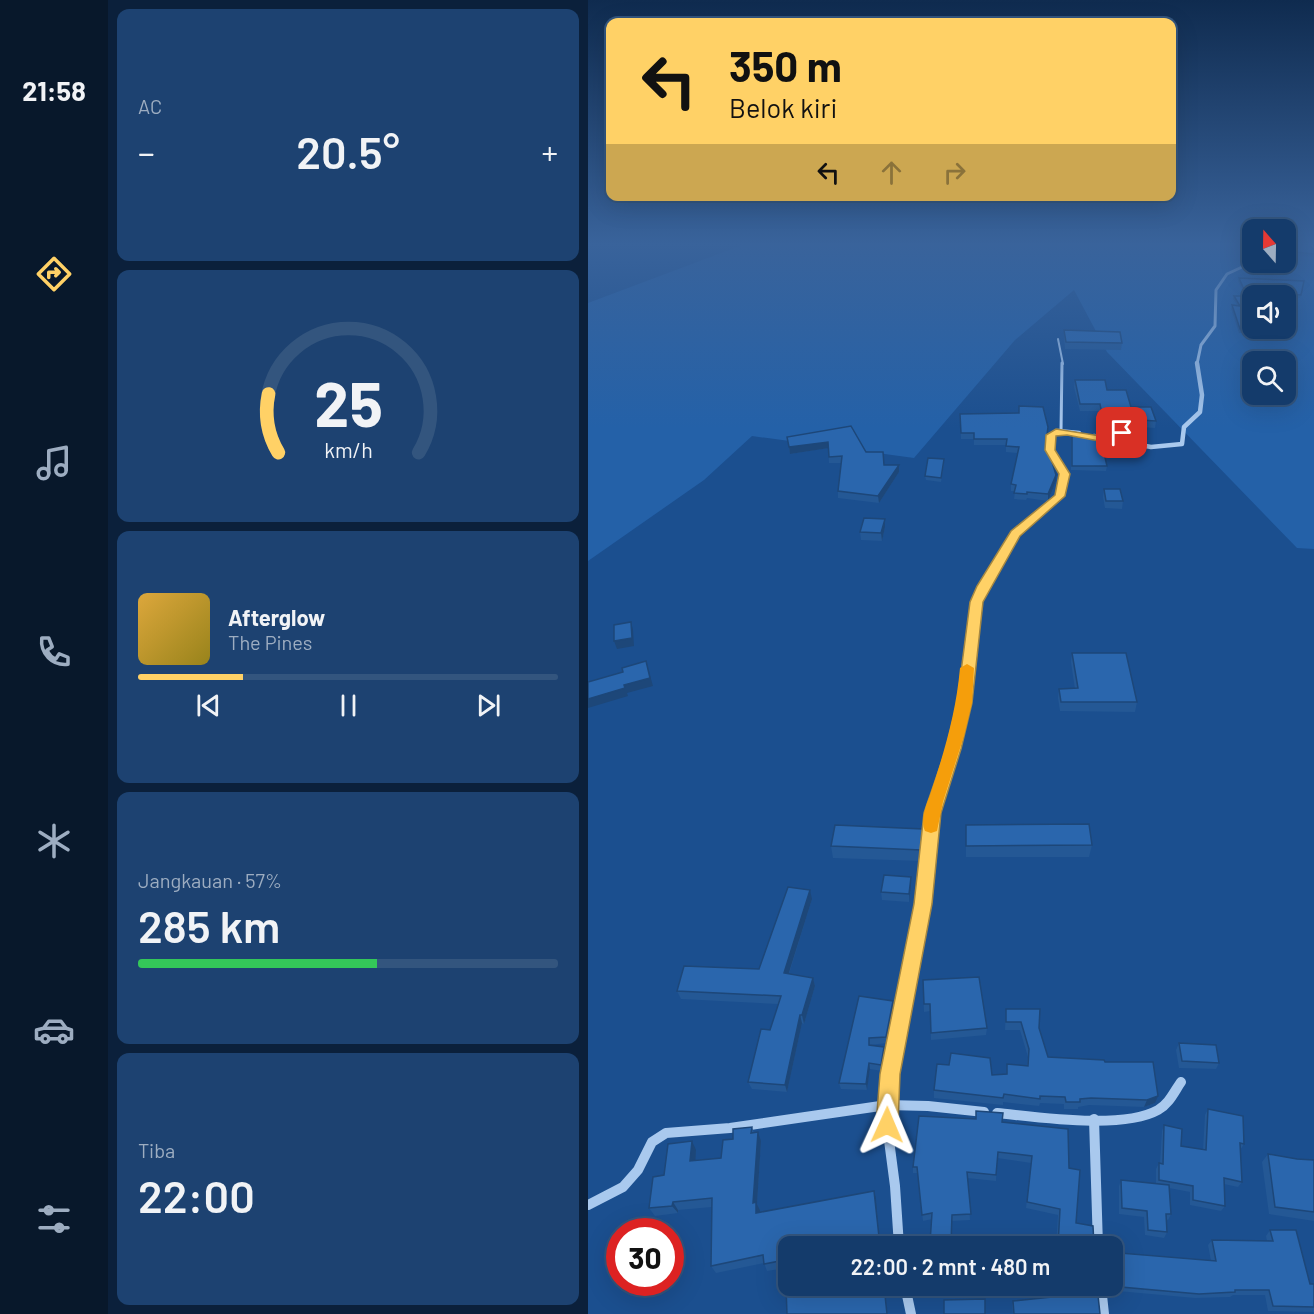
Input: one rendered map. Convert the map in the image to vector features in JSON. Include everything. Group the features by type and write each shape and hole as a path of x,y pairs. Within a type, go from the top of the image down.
{"street":[{"path":"898,1236 887,1105 893,1055 923,904 932,813 954,749 964,703 976,602 983,586 1015,534 1060,496 1064,474 1051,453 1049,444 1052,434 1061,431 1154,447 1182,444 1184,427 1200,412 1202,395 1196,366 1201,345 1215,326 1216,305"},
{"path":"588,1205 614,1194 632,1179 652,1142 660,1134 674,1131 740,1127 887,1105 1094,1119 1124,1118 1153,1113 1168,1102 1181,1082"},
{"path":"1094,1119 1098,1236"},
{"path":"907,1296 911,1314"},
{"path":"1102,1296 1104,1314"}],"lane":[{"path":"1058,339 1064,371 1061,431"},
{"path":"1115,441 1122,430"}],"shaded area":[{"path":"588,305 1056,305 1015,340 914,458 752,436 704,480 588,561"},
{"path":"1082,305 1242,305 1242,339 1296,339 1296,305 1314,305 1314,549 1297,548 1107,352"}],"building":[{"path":"1232,305 1242,305 1242,329 1240,329"},
{"path":"1064,330 1120,332 1122,343 1066,342"},
{"path":"1075,380 1105,380 1107,390 1126,390 1131,407 1151,407 1156,421 1123,419 1116,427 1104,424 1100,404 1080,404"},
{"path":"1019,406 1043,407 1048,427 1046,442 1056,475 1048,494 1014,493 1016,485 1011,484 1019,447 1006,446 1007,439 974,439 974,433 961,433 960,414 1019,413"},
{"path":"851,426 866,452 883,452 884,465 899,465 878,496 838,491 842,456 829,457 828,442 789,447 787,437"},
{"path":"1072,432 1100,436 1107,466 1072,466"},
{"path":"928,458 944,459 941,478 925,476"},
{"path":"1104,489 1120,489 1123,501 1106,501"},
{"path":"864,518 885,519 881,533 860,532"},
{"path":"631,622 632,638 614,641 614,625"},
{"path":"1072,653 1126,653 1137,702 1061,702 1059,689 1078,688"},
{"path":"646,661 650,678 588,699 588,682 623,672 622,668"},
{"path":"1089,824 1092,845 966,846 966,825"},
{"path":"835,825 923,829 921,850 831,846"},
{"path":"884,875 911,877 909,894 881,892"},
{"path":"788,887 810,890 784,973 813,978 802,1015 800,1015 785,1085 748,1082 761,1029 770,1030 781,996 677,991 684,966 759,969"},
{"path":"979,977 987,1028 931,1033 930,1004 924,1004 923,980"},
{"path":"859,996 893,1001 886,1037 869,1038 869,1045 884,1047 881,1065 869,1063 866,1084 839,1083"},
{"path":"1006,1009 1040,1009 1039,1028 1048,1057 1104,1060 1105,1062 1153,1062 1158,1096 1147,1100 1091,1098 1080,1099 1080,1102 1066,1102 1065,1097 1040,1096 1040,1099 1004,1094 1003,1098 934,1090 937,1064 949,1065 951,1053 990,1058 992,1075 1007,1074 1007,1064 1028,1066 1029,1049 1021,1022 1006,1022"},
{"path":"1179,1043 1216,1045 1219,1063 1182,1061"},
{"path":"1208,1109 1243,1116 1244,1144 1240,1143 1242,1182 1224,1178 1225,1206 1193,1200 1193,1186 1159,1180 1159,1163 1163,1164 1164,1125 1182,1129 1181,1146 1206,1150"},
{"path":"976,1111 1003,1113 1002,1122 1068,1129 1069,1168 1080,1170 1076,1223 1093,1226 1094,1236 1059,1236 1060,1209 1027,1202 1032,1156 998,1152 996,1175 967,1172 971,1214 952,1215 951,1236 930,1236 932,1213 922,1215 917,1167 913,1167 919,1116 976,1119"},
{"path":"752,1127 751,1133 758,1132 753,1203 756,1202 756,1213 874,1191 879,1236 778,1236 778,1261 764,1264 763,1255 711,1266 712,1198 673,1202 672,1206 649,1208 653,1177 664,1175 668,1144 692,1141 690,1161 721,1158 723,1140 733,1139 733,1129"},
{"path":"1268,1154 1314,1160 1314,1212 1275,1207"},
{"path":"1121,1180 1169,1185 1171,1214 1166,1214 1167,1232 1148,1230 1147,1211 1122,1208"},
{"path":"1270,1230 1296,1230 1310,1284 1314,1284 1314,1307 1273,1306 1269,1290 1235,1290 1235,1292 1199,1294 1123,1287 1123,1253 1216,1261 1212,1240 1273,1241"},
{"path":"786,1296 885,1296 887,1314 787,1314"},
{"path":"1061,1296 1098,1296 1100,1314 1014,1314 1013,1301"},
{"path":"985,1299 985,1314 944,1314 944,1300"}],"slow traffic":[{"path":"931,826 935,802 957,736 964,703 967,668"}],"route":[{"path":"887,1125 890,1074 923,904 932,813 954,749 964,703 970,636 976,602 983,586 1015,534 1060,496 1065,479 1049,447 1051,435 1056,432 1067,432 1115,441 1122,433"}]}
